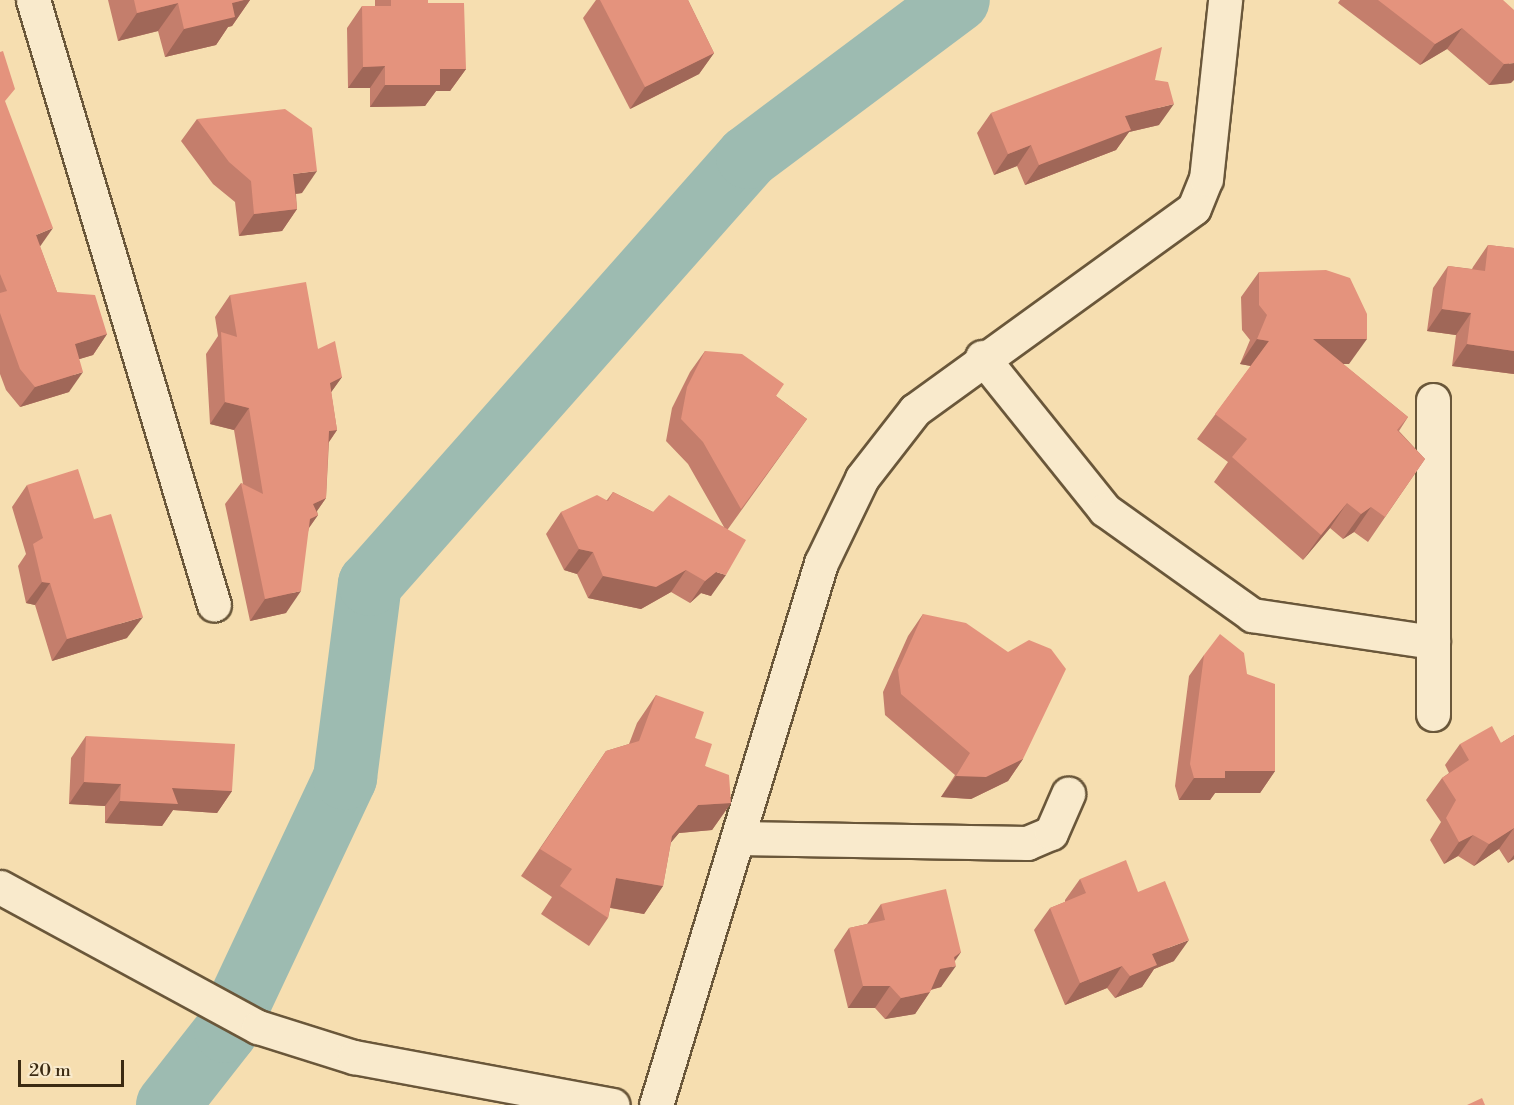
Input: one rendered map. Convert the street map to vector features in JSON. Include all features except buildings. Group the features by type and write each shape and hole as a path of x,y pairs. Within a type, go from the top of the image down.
{"street":[{"path":"33,0 214,605"},
{"path":"656,1105 821,563 862,478 915,410 982,357 1194,208 1206,179 1225,0"},
{"path":"982,357 1105,510 1252,615 1433,642"},
{"path":"1433,400 1433,714"},
{"path":"738,838 1027,843 1051,833 1068,794"},
{"path":"0,887 195,997 258,1027 354,1057 613,1105"}],"waterway":[{"path":"168,1105 226,1031 345,778 370,584 748,157 958,0"}]}
